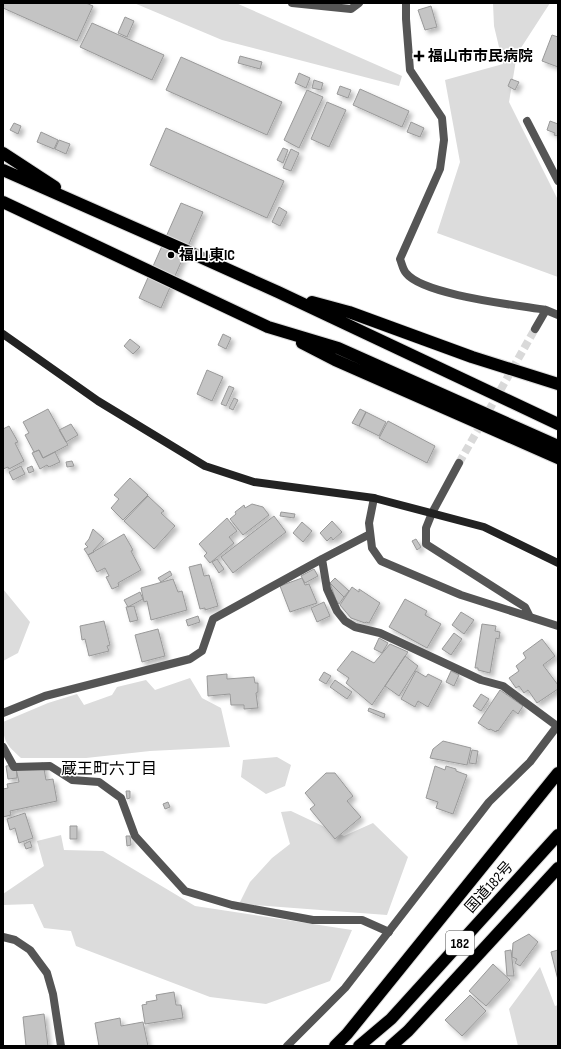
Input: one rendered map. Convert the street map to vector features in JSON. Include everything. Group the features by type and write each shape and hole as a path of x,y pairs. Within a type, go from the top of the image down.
{"highway":[{"path":"3,153 84,206"},
{"path":"3,170 278,292 558,424"},
{"path":"3,202 335,360 558,458"},
{"path":"3,210 74,235"},
{"path":"278,292 349,312 472,357 558,384"},
{"path":"268,327 338,348 558,446"},
{"path":"335,1046 347,1034 558,773"},
{"name":"国道182号","path":"359,1046 390,1019 558,835"},
{"name":"182","path":"390,1046 408,1031 558,868"}],"street":[{"path":"292,3 351,9 359,3"},
{"path":"406,3 410,70 442,118 444,140 440,169 400,259 406,274 422,285 455,295 546,310 558,315"},
{"path":"527,121 558,181"},
{"path":"535,329 546,310"},
{"path":"3,334 98,401 205,466 254,482 374,498 484,527 558,563"},
{"path":"459,463 432,513 426,528 426,544 525,607 530,617"},
{"path":"374,498 369,523 370,534 372,548 381,561 461,595 558,626"},
{"path":"3,713 45,696 190,659 202,651 213,619 370,534"},
{"path":"286,1046 344,988 489,802 530,762 557,726 503,686 481,680 380,633 355,627 346,621 337,611 327,589 322,559"},
{"path":"3,747 14,767 50,766 72,780 99,782 121,798 135,836 185,891 232,905 313,920 362,920 389,932"},
{"path":"3,937 15,940 30,950 47,972 53,994 61,1046"}],"shaded area":[{"path":"134,3 236,3 402,76 399,86 222,40"},
{"path":"493,3 550,3 517,54 509,102 558,200 558,277 437,233 460,162 445,80 503,64 494,26"},
{"path":"3,589 30,622 18,653 3,661"},
{"path":"190,678 202,698 221,708 230,747 150,751 86,758 21,758 9,746 5,739 3,722 48,703 77,694 84,705 112,695 117,687 146,680 155,690"},
{"path":"277,757 291,765 285,786 266,794 241,777 243,760"},
{"path":"291,811 344,836 373,823 408,857 387,915 239,904 250,882 272,858 290,844 281,812"},
{"path":"61,835 64,850 103,851 195,906 352,930 330,981 266,1004 210,997 76,946 71,931 44,928 33,904 3,905 3,894 44,866 37,841"},
{"path":"540,967 555,1006 558,1005 558,1046 518,1046 509,1009"}],"building":[{"path":"3,3 86,3 93,6 77,41 3,8"},
{"path":"431,6 437,27 425,30 418,10"},
{"path":"125,17 134,21 127,37 118,33"},
{"path":"92,23 164,55 152,80 80,47"},
{"path":"552,35 558,37 558,67 542,61"},
{"path":"240,56 262,62 260,69 238,63"},
{"path":"181,57 282,102 267,135 166,90"},
{"path":"299,73 310,78 306,88 295,83"},
{"path":"511,79 519,82 515,90 508,86"},
{"path":"314,80 323,83 321,90 312,88"},
{"path":"340,86 351,90 348,98 337,94"},
{"path":"360,89 409,111 402,127 353,105"},
{"path":"307,90 323,97 299,148 284,140"},
{"path":"327,102 346,110 329,147 311,139"},
{"path":"550,121 558,124 558,136 547,130"},
{"path":"411,122 424,128 420,137 407,132"},
{"path":"14,123 21,126 18,134 10,130"},
{"path":"166,128 284,181 267,218 150,165"},
{"path":"41,132 58,140 54,149 37,142"},
{"path":"59,140 70,144 66,154 55,149"},
{"path":"283,148 288,150 283,163 277,160"},
{"path":"291,149 299,153 291,171 283,168"},
{"name":"福山東IC","path":"181,203 203,212 161,308 139,298"},
{"path":"279,207 287,212 280,226 272,222"},
{"path":"223,334 231,338 226,349 218,345"},
{"path":"130,339 140,347 133,354 124,346"},
{"path":"207,370 223,377 212,401 197,394"},
{"path":"229,386 234,388 226,406 221,404"},
{"path":"234,398 238,400 233,410 229,408"},
{"path":"48,409 68,445 43,458 39,450 34,452 25,435 29,433 23,422"},
{"path":"360,409 366,412 359,426 352,423"},
{"path":"366,412 386,422 379,436 359,426"},
{"path":"388,421 435,446 427,463 379,438"},
{"path":"71,424 78,435 66,442 59,430"},
{"path":"9,426 18,442 15,443 24,461 9,469 8,467 3,469 3,429"},
{"path":"39,450 43,458 55,452 60,462 49,467 47,465 40,469 32,453"},
{"path":"72,461 74,466 67,467 66,462"},
{"path":"21,466 25,474 13,480 9,472"},
{"path":"32,466 34,471 29,473 27,468"},
{"path":"130,478 148,495 123,520 111,508 119,499 114,495"},
{"path":"148,496 164,511 161,513 175,526 154,549 124,521"},
{"path":"252,504 263,507 269,515 243,535 230,519 236,514 235,512 244,505 245,508"},
{"path":"281,512 295,514 294,518 280,516"},
{"path":"274,516 286,532 233,573 221,557"},
{"path":"227,518 237,531 229,537 234,543 210,563 204,556 207,553 199,544"},
{"path":"332,521 342,532 333,540 331,537 327,541 320,533"},
{"path":"302,522 312,531 303,542 293,533"},
{"path":"93,529 104,539 93,551 94,552 88,555 84,549 88,547 85,544"},
{"path":"124,534 133,550 131,551 141,570 118,583 119,586 112,589 106,577 109,576 105,568 97,572 88,555"},
{"path":"416,539 421,547 417,550 412,541"},
{"path":"217,559 224,569 219,573 212,562"},
{"path":"201,564 204,576 209,575 218,606 205,610 205,608 200,609 189,567"},
{"path":"314,569 318,576 305,583 301,576"},
{"path":"170,571 172,575 161,582 158,578"},
{"path":"302,578 305,585 309,584 317,603 290,612 280,586"},
{"path":"335,578 349,591 344,597 330,583"},
{"path":"173,579 178,592 182,591 187,610 151,620 147,601 144,602 141,588"},
{"path":"330,583 344,597 339,604 336,600"},
{"path":"352,587 359,592 359,589 380,603 369,623 351,618 340,605"},
{"path":"140,592 143,599 128,607 124,600"},
{"path":"405,599 427,611 425,615 441,624 427,648 389,627"},
{"path":"324,602 330,616 317,622 311,608"},
{"path":"134,606 138,620 130,622 126,607"},
{"path":"461,612 474,620 464,634 452,625"},
{"path":"198,616 200,622 188,626 186,620"},
{"path":"104,621 110,645 107,646 109,651 89,656 85,639 82,640 80,626"},
{"path":"482,624 496,626 495,631 500,632 499,639 496,638 490,673 475,668"},
{"path":"158,629 165,656 142,662 135,635"},
{"path":"454,633 462,639 451,655 442,649"},
{"path":"379,638 388,643 382,653 374,649"},
{"path":"542,639 555,656 543,665 558,685 558,689 537,703 528,690 524,693 519,686 516,688 509,678 519,671 516,666 526,658 523,653"},
{"path":"390,644 408,652 372,705 346,683 349,678 337,670 352,651 374,663"},
{"path":"405,656 418,666 399,696 385,686"},
{"path":"416,671 426,677 428,674 442,681 428,707 418,701 415,707 401,699"},
{"path":"451,671 459,675 454,686 446,682"},
{"path":"324,672 331,676 326,684 319,680"},
{"path":"227,674 227,679 254,677 255,683 258,683 258,692 256,693 258,708 244,709 244,705 231,705 230,694 208,696 207,676"},
{"path":"335,680 352,692 347,699 330,687"},
{"path":"500,690 523,706 518,714 513,710 496,732 490,729 489,730 478,723"},
{"path":"481,694 489,699 481,711 473,706"},
{"path":"369,708 385,714 384,718 368,711"},
{"path":"443,741 471,748 467,765 430,758 433,749"},
{"path":"472,750 478,751 476,764 469,763"},
{"path":"43,763 46,780 53,779 57,801 10,811 11,815 3,817 3,789 8,788 7,784 19,782 16,769"},
{"path":"16,765 17,778 8,779 6,766"},
{"path":"435,766 445,770 446,766 467,775 453,814 436,808 438,802 426,798"},
{"path":"326,773 335,773 353,796 347,801 361,817 335,839 310,809 315,805 305,793"},
{"path":"126,791 130,791 130,798 127,799"},
{"path":"168,802 170,807 165,809 163,804"},
{"path":"25,813 33,838 19,843 15,828 10,830 7,819"},
{"path":"70,826 77,826 77,839 70,839"},
{"path":"126,836 130,836 131,845 127,846"},
{"path":"30,841 32,847 26,849 24,844"},
{"path":"529,934 538,942 520,966 515,963 517,959 512,957 513,943"},
{"path":"511,950 514,976 507,976 505,951"},
{"path":"558,950 558,980 551,952"},
{"path":"493,964 510,980 486,1006 469,991"},
{"path":"174,992 176,1005 181,1005 183,1018 145,1024 142,1005 147,1004 146,1002 157,1000 156,995"},
{"path":"470,995 486,1011 462,1036 445,1020"},
{"path":"44,1014 48,1046 26,1046 23,1017"},
{"path":"120,1018 121,1026 143,1022 148,1046 99,1046 95,1023"}],"tunnel":[{"path":"459,463 535,329"}],"place":[{"name":"福山市市民病院","path":"419,56"},
{"name":"福山東IC","path":"171,255"}],"district":[{"name":"蔵王町六丁目","path":"109,768"}]}
